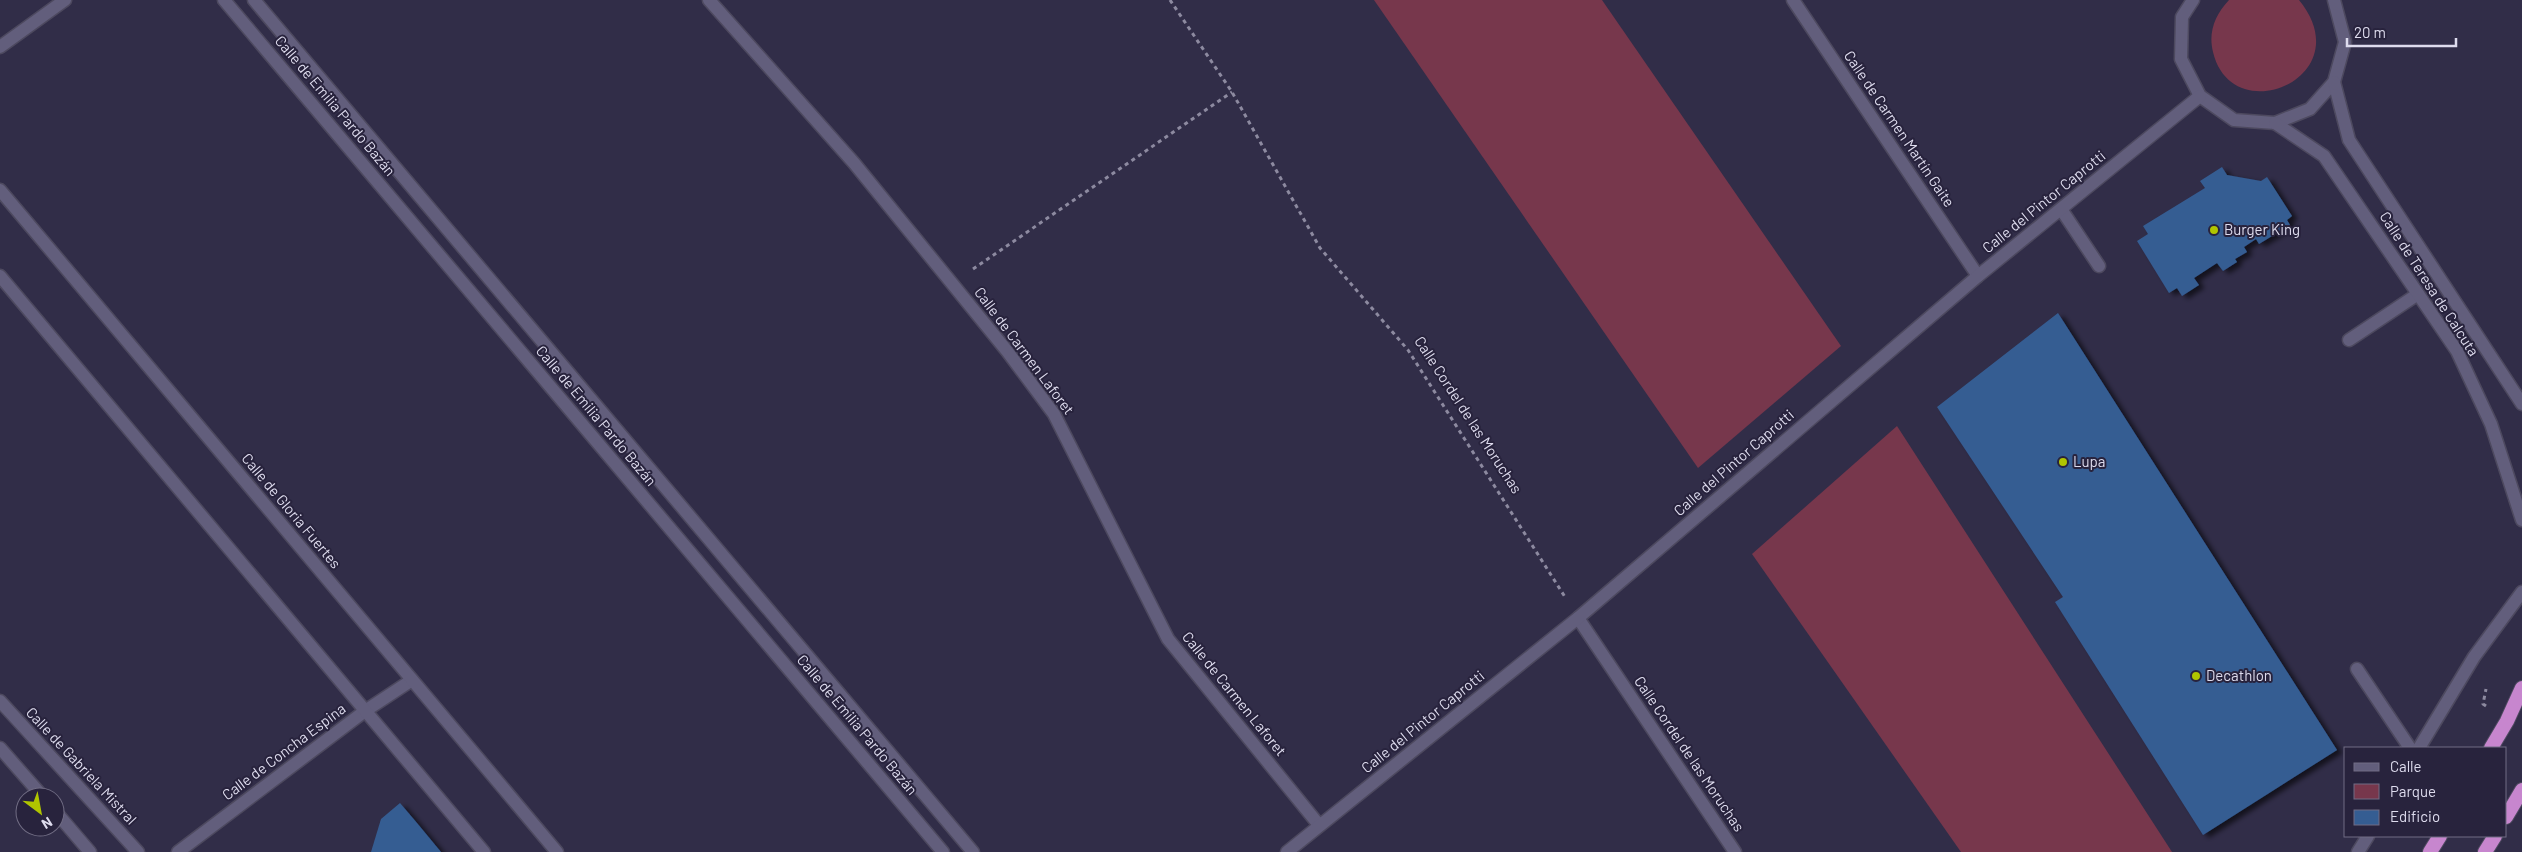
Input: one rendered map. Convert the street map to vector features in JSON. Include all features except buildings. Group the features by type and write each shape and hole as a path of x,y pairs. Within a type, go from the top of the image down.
{"highway":[{"path":"2492,747 2507,721 2522,688"},
{"path":"2507,815 2522,790"},
{"path":"2430,852 2439,837"},
{"path":"2485,852 2494,837"}],"street":[{"path":"0,47 65,0"},
{"name":"Calle de Emilia Pardo Bazán","path":"224,0 943,852"},
{"name":"Calle de Emilia Pardo Bazán","path":"254,0 973,852"},
{"name":"Calle de Carmen Laforet","path":"709,0 854,163 1054,414 1168,639 1319,825"},
{"name":"Calle de Carmen Martín Gaite","path":"1793,0 1978,276"},
{"path":"2193,0 2182,18 2181,59 2200,96 2234,120 2275,123 2310,109 2334,82 2345,42 2334,0"},
{"name":"Calle de Teresa de Calcuta","path":"2334,82 2349,140 2522,404"},
{"name":"Calle del Pintor Caprotti","path":"1287,852 1578,618 1978,276 2200,96"},
{"name":"Calle de Teresa de Calcuta","path":"2275,123 2324,156 2457,351 2492,424 2522,520"},
{"name":"Calle de Gloria Fuertes","path":"0,190 557,852"},
{"path":"2061,209 2099,266"},
{"path":"0,276 484,852"},
{"path":"2349,340 2418,294"},
{"path":"2420,747 2474,657 2522,592"},
{"name":"Calle Cordel de las Moruchas","path":"1578,618 1735,852"},
{"path":"2357,669 2409,747"},
{"name":"Calle de Concha Espina","path":"178,852 365,711 412,680"},
{"name":"Calle de Gabriela Mistral","path":"0,701 138,852"},
{"path":"0,748 33,787"},
{"path":"65,823 90,852"},
{"path":"2358,852 2367,837"}],"path":[{"name":"Calle Cordel de las Moruchas","path":"1170,0 1232,92 1320,248 1408,350 1578,618"},
{"path":"952,284 1232,92"},
{"path":"2474,657 2490,667 2484,704 2507,721"}],"green space":[{"path":"1374,0 1602,0 1841,346 1698,468"},
{"path":"2229,0 2299,0 2314,28 2315,52 2304,71 2287,85 2265,91 2243,88 2225,76 2213,52 2211,38 2216,18"},
{"path":"1897,426 2172,852 1961,852 1752,554"}],"place":[{"name":"Burger King","path":"2214,230"},
{"name":"Lupa","path":"2063,462"},
{"name":"Decathlon","path":"2196,676"}]}
